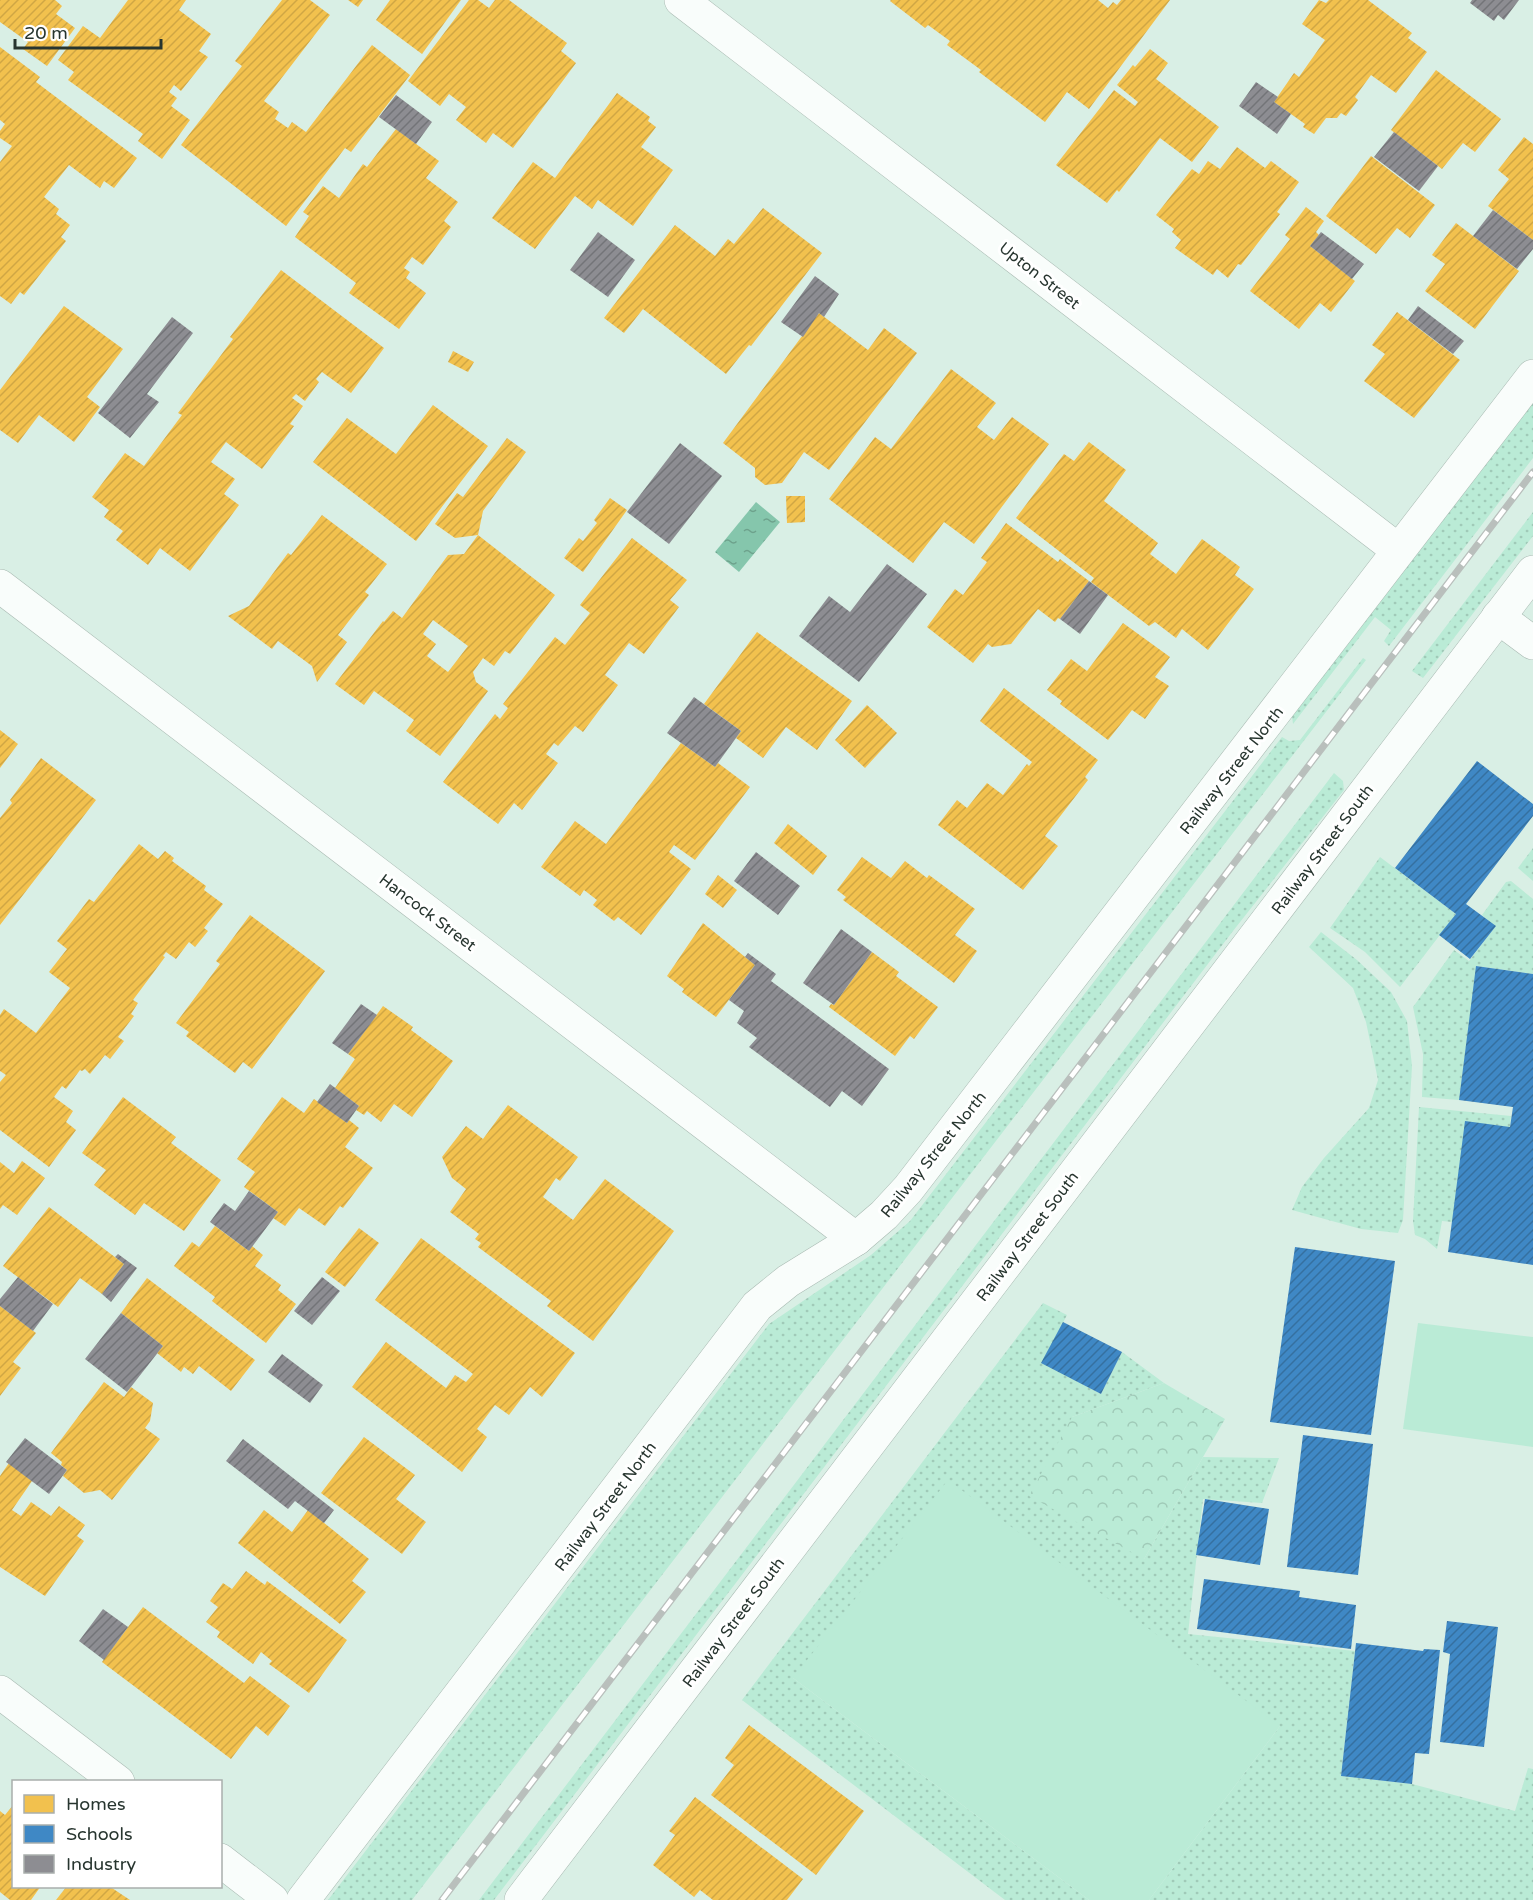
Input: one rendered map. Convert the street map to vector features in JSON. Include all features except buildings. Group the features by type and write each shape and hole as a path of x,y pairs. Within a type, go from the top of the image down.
{"street":[{"name":"Upton Street","path":"681,0 1398,550"},
{"name":"Railway Street North","path":"303,1900 758,1306 788,1281 856,1239 884,1215 908,1189 1533,376"},
{"name":"Railway Street South","path":"521,1900 1533,572"},
{"name":"Hancock Street","path":"0,586 856,1239"},
{"path":"1498,617 1533,643"},
{"path":"0,1692 114,1780"},
{"path":"222,1862 272,1900"}],"green space":[{"path":"1533,402 1533,458 1389,646 1384,641 1391,630 1375,617 1293,724 1292,716"},
{"path":"1533,512 1533,536 1423,678 1412,671"},
{"path":"1363,658 1366,660 412,1900 328,1900 769,1324 871,1255 910,1221 1282,737 1289,741 1300,740"},
{"path":"1334,773 1343,781 1344,790 1233,931 494,1900 479,1900"},
{"path":"1533,848 1533,881 1518,868"},
{"path":"1380,857 1456,914 1400,987 1365,952 1330,928"},
{"path":"1511,881 1533,899 1533,974 1477,966 1459,1100 1422,1097 1423,1054 1413,1007 1454,950 1469,961 1495,927 1482,915 1506,882"},
{"path":"1321,932 1357,960 1391,992 1407,1021 1412,1066 1403,1220 1398,1233 1361,1229 1292,1210 1302,1187 1324,1158 1369,1108 1378,1080 1366,1022 1353,988 1309,947"},
{"path":"1419,1107 1511,1116 1510,1127 1452,1222 1442,1221 1437,1249 1425,1239 1415,1235 1413,1221"},
{"path":"1043,1303 1067,1315 1042,1363 1101,1394 1122,1352 1164,1383 1072,1417 1144,1559 1203,1457 1279,1458 1262,1503 1203,1499 1188,1634 1355,1651 1341,1776 1412,1784 1515,1811 1528,1768 1533,1769 1533,1900 1149,1900 1280,1726 793,1678 1089,1900 1005,1900 742,1700"},
{"path":"1418,1323 1533,1337 1533,1447 1403,1429"},
{"path":"1164,1383 1225,1419 1144,1559 1029,1496 1072,1417"},
{"path":"948,1480 1280,1726 1149,1900 1089,1900 793,1678"}],"water":[{"path":"756,502 780,522 739,572 715,552"}],"railway":[{"path":"442,1900 1533,472"}]}
